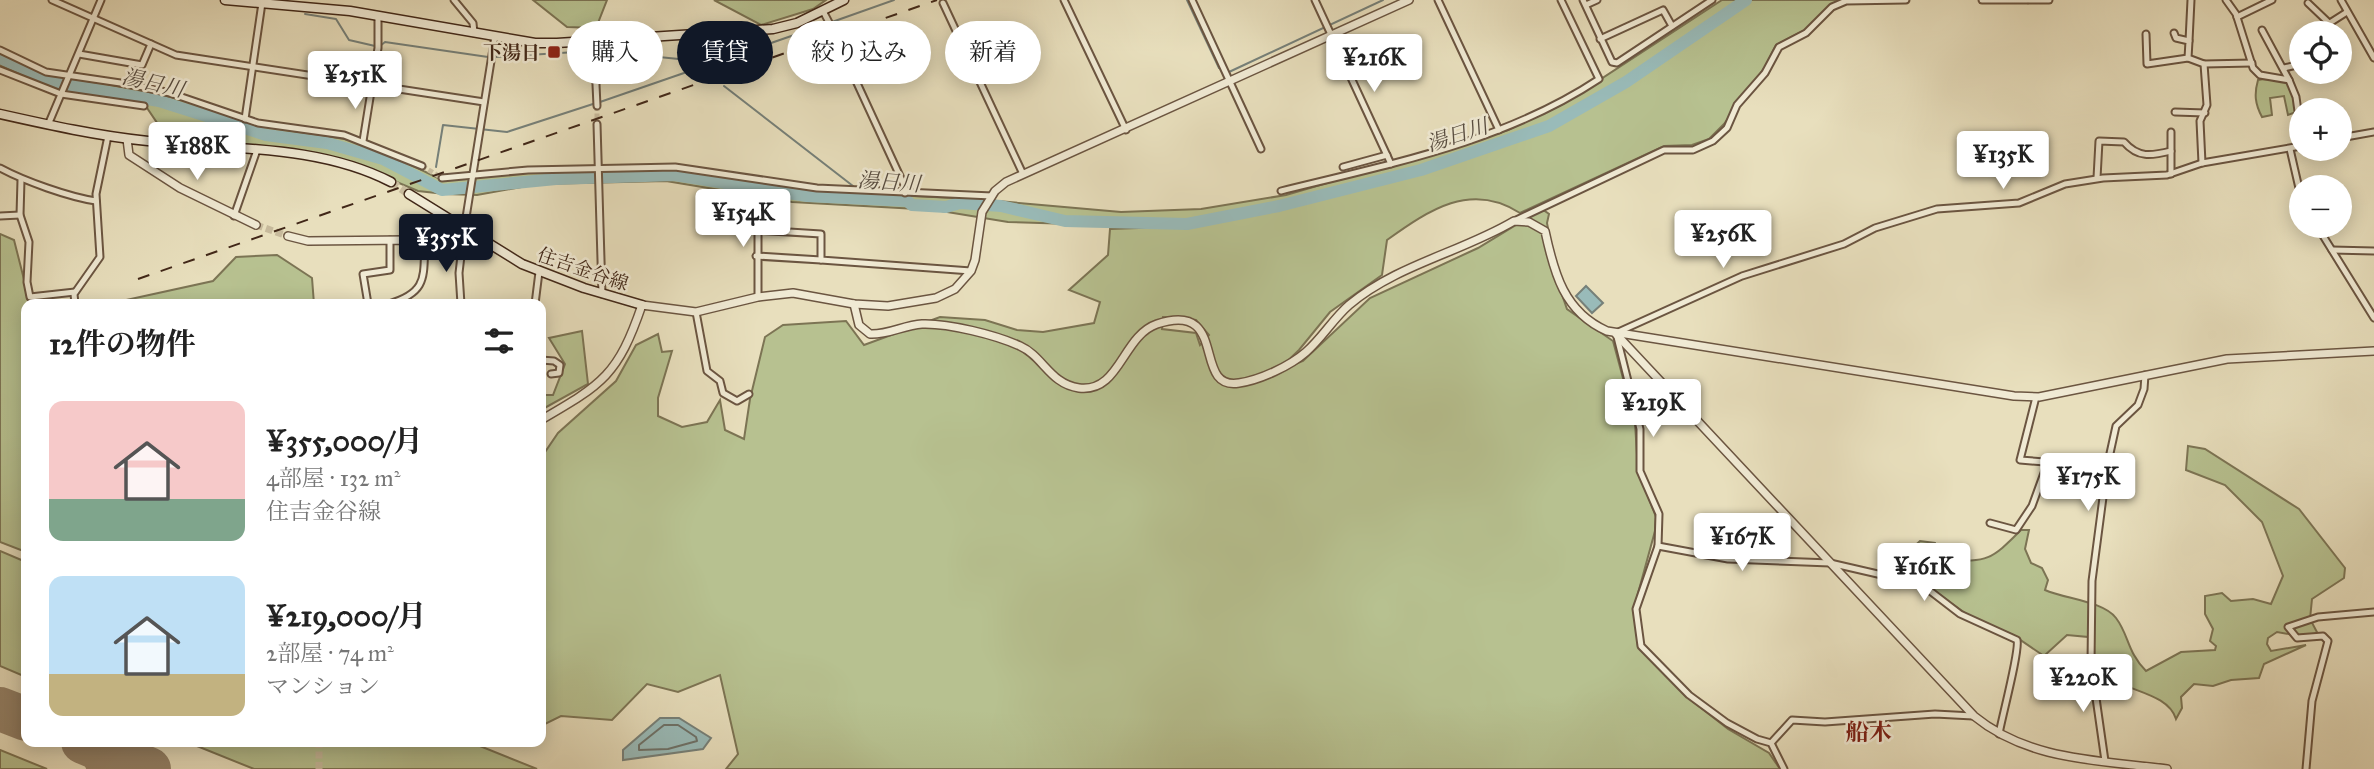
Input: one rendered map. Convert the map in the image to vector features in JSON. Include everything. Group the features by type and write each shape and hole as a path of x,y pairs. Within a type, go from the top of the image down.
{"main road":[{"path":"225,0 378,16 535,43 567,46"},
{"path":"663,41 773,29 823,11 844,0"},
{"path":"0,114 127,139 331,159 391,182"},
{"name":"住吉金谷線","path":"409,194 539,272 642,305"}],"street":[{"path":"52,0 176,55 484,102"},
{"path":"48,125 101,0"},
{"path":"454,0 473,23 474,33"},
{"path":"1064,0 1126,130"},
{"path":"1192,0 1261,149"},
{"path":"1315,0 1391,164"},
{"path":"546,417 590,391 608,376 631,337 642,305 696,312 758,297 793,293 854,304 888,306 936,298 955,289 971,271 975,260 980,220 991,197 1006,182 1126,130 1329,30 1409,0"},
{"path":"1438,0 1499,130"},
{"path":"1280,191 1391,164 1537,117 1599,79 1561,0"},
{"path":"1598,0 1585,3 1612,62 1617,63 1672,26 1700,3 1712,0"},
{"path":"854,304 859,325 870,334 913,325 940,325 1005,341 1033,353 1059,381 1082,388 1101,385 1148,328 1165,322 1192,324 1206,336 1216,377 1223,383 1238,383 1262,376 1305,352 1349,306 1377,286 1475,243 1514,221 1664,150 1693,150 1713,141 1727,128 1737,106 1766,73 1779,47 1806,33 1832,7 1846,1 1906,0"},
{"path":"1982,0 2049,0"},
{"path":"2188,58 2191,0"},
{"path":"2226,0 2237,17 2252,63 2259,75 2289,80"},
{"path":"2237,17 2272,0"},
{"path":"2341,0 2374,58"},
{"path":"245,119 262,3"},
{"path":"2308,3 2327,21"},
{"path":"943,4 1023,174"},
{"path":"1600,39 1663,10 1672,26"},
{"path":"823,11 828,21"},
{"path":"2332,21 2347,12"},
{"path":"363,141 378,47 378,16"},
{"path":"2262,30 2289,80"},
{"path":"2174,33 2176,38 2189,41"},
{"path":"2146,34 2147,64 2188,58 2204,64 2252,63"},
{"path":"461,299 459,273 464,229 495,36"},
{"path":"2365,41 2374,37"},
{"path":"79,54 142,65 151,44"},
{"path":"0,50 46,72 170,93 245,119 309,128 363,141 422,166"},
{"path":"2202,163 2199,134 2200,121 2205,113 2204,64"},
{"path":"2284,68 2289,67"},
{"path":"0,70 61,94 144,106"},
{"path":"596,84 597,106"},
{"path":"858,84 905,187 905,194"},
{"path":"2175,112 2205,113"},
{"path":"597,124 602,294"},
{"path":"2171,132 2171,174"},
{"path":"2352,136 2374,132"},
{"path":"75,299 75,292 100,257 96,201 108,136"},
{"path":"127,139 129,155 180,188 257,225"},
{"path":"2097,178 2099,141 2124,142 2132,151 2144,156 2171,151"},
{"path":"1616,333 1742,276 1844,244 1875,228 1937,209 2019,203 2065,184 2097,178 2171,174 2202,163 2289,149"},
{"path":"234,216 257,150"},
{"path":"1343,167 1387,155"},
{"path":"442,177 599,167 675,167 798,186 991,197"},
{"path":"0,168 21,180 55,188 76,198 96,201"},
{"path":"21,180 20,215 29,243 27,282 30,297 75,292"},
{"path":"758,200 758,297"},
{"path":"0,216 20,215"},
{"path":"1514,221 1529,222 1545,232 1562,293 1587,320 1616,333 2036,397 2227,359 2374,351"},
{"path":"756,230 821,234 821,260"},
{"path":"288,236 308,241 390,239 462,247"},
{"path":"2324,238 2371,309 2374,318"},
{"path":"367,299 363,274 390,270 390,239"},
{"path":"406,299 422,283 426,261 425,241"},
{"path":"2332,250 2374,251"},
{"path":"756,256 971,271"},
{"path":"535,299 539,272"},
{"path":"696,312 706,371 720,381 723,393 737,401 749,394"},
{"path":"1616,333 1640,429 1640,471 1659,514 1658,546 1636,609 1641,646 1689,695 1727,723 1757,740 1771,743"},
{"path":"1616,333 1974,716 1999,734 2052,755 2167,769"},
{"path":"546,360 560,365 559,373 551,374"},
{"path":"2105,761 2091,663 2089,613 2107,467 2116,426 2137,405 2144,389 2145,375"},
{"path":"2036,397 2019,458 2107,467"},
{"path":"1990,523 2016,530 2032,506 2048,461"},
{"path":"1658,546 1728,559 1830,563 1921,584 1960,614 2017,640 2019,648 2007,688 1999,734"},
{"path":"2306,769 2312,701 2328,641 2323,636 2297,638 2288,627 2318,617 2374,612"},
{"path":"1771,743 1792,720 1825,722 1935,714 1974,716"},
{"path":"1771,743 1784,769"}],"green space":[{"path":"533,0 607,0 599,21 567,21 567,27"},
{"path":"714,0 826,0 813,9 773,21 753,21"},
{"path":"1722,0 1838,0 1807,29 1776,45 1765,67 1724,124 1709,139 1692,145 1664,146 1520,213 1502,204 1467,200 1435,210 1403,229 1387,240 1382,275 1330,312 1299,350 1276,372 1303,361 1370,298 1478,248 1542,209 1549,214 1547,223 1558,283 1567,309 1613,341 1635,423 1638,470 1656,517 1655,531 1634,608 1638,647 1686,696 1728,729 1769,753 1780,769 726,769 738,754 720,675 678,692 647,684 612,720 561,716 546,724 546,451 558,433 616,381 636,345 658,334 662,352 672,351 658,398 658,416 682,427 707,422 720,400 725,430 744,439 750,399 765,337 783,325 846,321 864,345 940,317 985,320 1017,330 1043,332 1094,323 1100,302 1069,290 1108,255 1110,229 1167,227 1008,222 935,210 792,202 666,181 538,184 477,195 418,191 342,159 166,136 147,108 54,89 0,65 0,55 52,79 101,83 179,99 260,126 364,142 442,180 505,172 691,171 809,191 975,199 1121,212 1201,209 1286,195 1508,130 1561,105","holes":["1163,317 1196,320 1209,335 1200,345 1196,333 1162,329"]},
{"path":"2258,80 2286,81 2294,98 2289,98 2289,115 2284,96 2270,98 2272,115 2262,117 2256,94"},
{"path":"0,234 14,240 29,299 21,299 21,550 0,542"},
{"path":"277,255 312,278 314,299 131,299 213,281 236,257"},
{"path":"582,331 588,384 546,407 546,395 553,395 565,364 549,338"},
{"path":"2188,446 2205,449 2299,509 2345,568 2344,578 2312,599 2310,619 2318,634 2305,637 2277,632 2268,638 2267,644 2271,651 2306,645 2264,664 2259,678 2231,680 2213,686 2194,684 2181,697 2182,708 2176,719 2171,709 2163,702 2107,677 2093,658 2088,637 2067,635 2044,656 2013,635 1972,618 1923,583 1901,576 1915,563 1910,550 1920,541 1935,543 1945,561 1971,561 1988,557 2021,530 2029,530 2025,549 2031,563 2042,568 2048,580 2045,590 2093,604 2110,612 2120,624 2135,657 2146,671 2181,652 2215,650 2216,646 2210,641 2213,629 2205,614 2205,596 2222,593 2231,601 2253,599 2271,604 2283,576 2262,522 2225,485 2186,470"},
{"path":"0,551 21,560 21,675 0,666"},
{"path":"199,747 482,747 537,769 254,769"},
{"path":"0,750 47,769 0,769"}],"water":[{"path":"1586,286 1603,303 1592,313 1576,296"},
{"path":"660,718 679,718 711,738 703,749 623,760 623,750"}],"waterway":[{"path":"835,21 894,0"},
{"path":"1187,0 1219,68"},
{"path":"1229,72 1383,0"},
{"name":"湯日川","path":"0,58 57,83 159,101 266,135 327,143 383,159 442,190 556,179 674,175 807,196 907,201 912,205 946,207 960,203 1001,206 1065,221 1187,224 1279,206 1421,170 1549,126 1626,82 1746,0"},
{"path":"305,14 336,19 349,40 375,46"},
{"path":"600,102 787,37"},
{"path":"380,46 385,42 488,57"},
{"path":"495,57 567,53"},
{"path":"663,57 677,59"},
{"path":"724,86 853,186"},
{"path":"436,167 443,125 507,132 593,104"}],"taxiway":[{"path":"82,747 89,753 96,769"}],"runway":[{"path":"0,709 21,717"},
{"path":"95,747 149,769"}],"tunnel":[{"path":"597,106 597,124"},
{"path":"422,166 442,178"},
{"path":"391,182 409,194"},
{"path":"256,225 288,236"},
{"path":"319,747 319,769"}],"railway":[{"path":"138,279 937,0"}],"place":[{"name":"下湯日","path":"554,52"}],"district":[{"name":"船木","path":"1869,732"}]}
